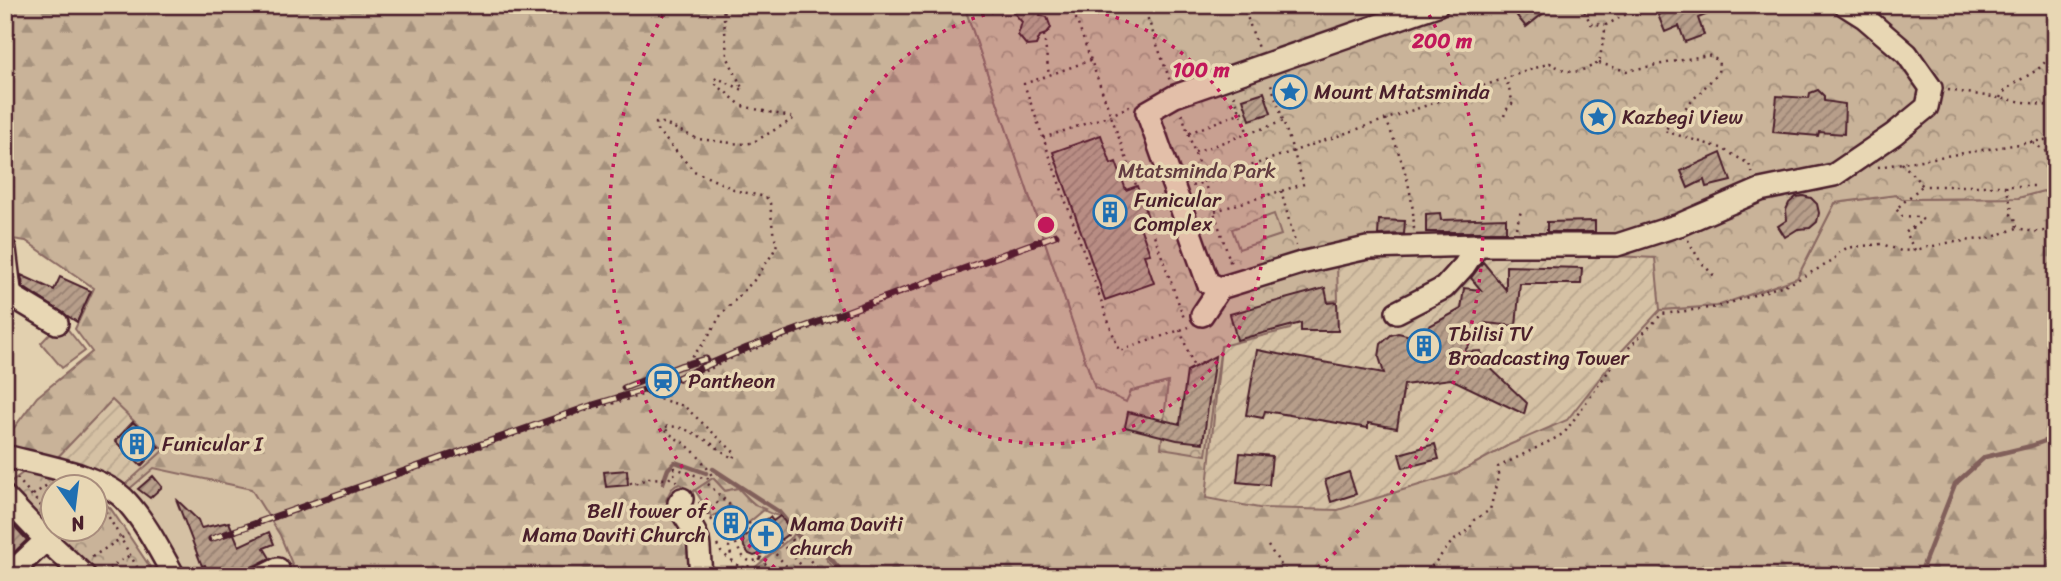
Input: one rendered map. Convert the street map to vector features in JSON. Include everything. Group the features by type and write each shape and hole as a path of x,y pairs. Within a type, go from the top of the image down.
{"street":[{"path":"1437,5 1175,96 1147,112 1208,283 1228,286 1301,263 1367,248 1617,245 1679,225 1760,190 1834,175 1894,134 1927,107 1931,88 1908,54 1864,17 1845,5"},
{"path":"1397,312 1444,288 1478,245"},
{"path":"5,249 12,296 57,323"},
{"path":"1194,321 1228,286"},
{"path":"5,456 81,477 114,491 126,500 174,576"},
{"path":"688,491 679,503 698,540 702,576"},
{"path":"5,497 38,522"},
{"path":"8,576 38,542"},
{"path":"60,542 85,569"}],"path":[{"path":"692,357 721,315 757,277 777,244 770,203 766,197 738,191 694,171 657,130 656,123 663,123 698,139 740,144 752,143 795,118 742,106 714,80 722,79 743,90 727,56 723,5"},
{"path":"1071,5 1144,202 1194,321 1180,330 1119,351 1024,83 1091,60"},
{"path":"1143,5 1215,212 1228,286"},
{"path":"1246,15 1264,5"},
{"path":"1581,5 1591,24 1606,26 1644,5"},
{"path":"2054,5 2056,11"},
{"path":"1600,63 1606,26"},
{"path":"2000,98 2005,89 2047,60 2056,33"},
{"path":"1044,35 1049,76"},
{"path":"2051,50 2056,47"},
{"path":"1196,185 1550,63 1566,72 1581,71 1600,63 1626,71 1708,55 1719,61 1718,73 1664,131 1721,148 1749,164 1760,190"},
{"path":"1504,116 1513,103 1506,77"},
{"path":"1228,79 1248,134"},
{"path":"1931,88 2056,107"},
{"path":"1189,132 1247,110"},
{"path":"1043,138 1116,112"},
{"path":"1386,119 1413,198 1414,246"},
{"path":"1195,152 1284,121"},
{"path":"1875,167 2056,138"},
{"path":"2033,143 2056,159"},
{"path":"1215,212 1304,184 1294,151"},
{"path":"1902,163 1923,186"},
{"path":"1915,250 1905,233 1923,220 1902,215 1896,209 1923,186 2037,186"},
{"path":"2006,186 2011,215 2015,218 2017,228"},
{"path":"1281,191 1294,242"},
{"path":"1679,225 1700,261 1717,279"},
{"path":"1421,576 1451,543 1471,528 1474,520 1489,510 1499,477 1498,467 1503,462 1558,438 1565,432 1615,362 1662,314 1718,307 1793,282 1833,261 1837,254 1845,249 1853,247 1882,244 1901,251 1915,250 1990,238 2017,228 2034,232 2056,230"},
{"path":"235,533 591,410 664,388 736,356 1056,237"},
{"path":"1180,330 1193,366"},
{"path":"663,381 691,371 690,367"},
{"path":"627,476 632,485 649,478 669,479 675,468 706,479 712,476 699,456 670,436 664,427 673,425 689,431 731,457 734,458 736,454 684,406 659,398 657,393"},
{"path":"673,474 726,540 735,541"},
{"path":"688,491 694,476"},
{"path":"16,477 33,495 38,506"},
{"path":"708,484 753,527"},
{"path":"33,495 38,491"},
{"path":"703,509 726,499"},
{"path":"711,520 733,505"},
{"path":"108,516 142,576"},
{"path":"768,519 753,527 729,547 733,563 747,569 751,562 759,559 788,535 824,576"},
{"path":"719,532 723,529"},
{"path":"85,569 131,532"},
{"path":"782,539 811,576"},
{"path":"735,541 739,553 751,562"},
{"path":"1268,546 1289,576"},
{"path":"771,549 791,571"},
{"path":"97,576 130,555"},
{"path":"759,559 774,570 807,572 815,566"}],"shaded area":[{"path":"1579,254 1655,258 1660,310 1618,355 1568,420 1509,445 1458,473 1338,510 1259,508 1206,499 1221,346 1290,329 1336,265 1381,257"},
{"path":"112,400 164,450 118,491 108,486 108,472 77,472 54,461"},
{"path":"154,468 251,489 280,535 297,576 186,576 159,528 124,496"}],"green space":[{"path":"5,5 964,5 1095,388 1131,391 1168,382 1219,354 1221,346 1206,498 1259,508 1338,510 1458,473 1509,445 1567,420 1618,355 1660,310 1717,306 1797,278 1835,203 1896,195 1902,199 2018,198 2043,191 2056,196 2056,576 839,576 836,569 807,550 780,516 762,509 738,488 725,491 713,478 691,493 680,484 677,485 666,500 690,540 695,576 297,576 280,535 251,489 154,468 127,491 118,491 164,450 112,400 54,461 5,443 37,397 92,352 75,329 94,288 26,241 5,238"},
{"name":"Mtatsminda Park","path":"964,5 2056,5 2056,196 2043,191 2018,198 1902,199 1896,195 1835,203 1797,278 1717,306 1660,310 1655,258 1496,253 1376,259 1337,265 1338,300 1306,305 1290,329 1221,346 1206,455 1161,448 1168,382 1131,391 1126,402 1095,388"},
{"path":"1274,214 1281,235 1239,249 1232,229"},
{"path":"57,326 65,326 85,351 62,368 41,343"},
{"path":"24,472 38,476 38,523 5,489 5,486"},
{"path":"713,478 725,491 738,488 754,505 765,509 747,524 730,505 712,517 695,490"},
{"path":"108,506 156,576 90,576 57,542 108,542"},
{"path":"795,534 807,550 818,547 839,576 760,576 752,570"}],"building":[{"path":"1007,5 1044,5 1040,15 1047,17 1051,28 1040,36 1036,45 1027,46 1018,35 1022,22"},
{"path":"1531,5 1554,5 1526,27 1517,16"},
{"path":"1681,5 1728,6 1698,18 1704,35 1685,42 1679,26 1665,32 1658,15"},
{"path":"1818,90 1824,96 1824,101 1845,104 1844,134 1819,132 1818,136 1773,132 1777,96 1809,98 1810,93"},
{"path":"1264,92 1271,113 1250,120 1243,99"},
{"name":"Funicular Complex","path":"1101,135 1111,164 1116,162 1126,190 1137,186 1149,220 1139,224 1150,254 1144,255 1154,283 1105,300 1053,152"},
{"path":"1721,153 1731,181 1706,187 1704,180 1688,188 1681,171"},
{"path":"1796,197 1811,198 1817,204 1817,222 1810,228 1798,229 1785,237 1778,226 1787,220 1786,210 1789,203"},
{"path":"1440,213 1441,220 1506,218 1506,232 1426,232 1426,214"},
{"path":"1379,220 1405,221 1404,234 1378,235"},
{"path":"1595,221 1595,232 1547,232 1547,222"},
{"path":"1483,262 1506,290 1506,266 1582,268 1581,284 1520,284 1516,326 1485,323 1464,352 1481,351 1482,360 1527,403 1524,414 1451,379 1404,385 1397,428 1368,423 1368,428 1265,411 1263,418 1246,415 1257,350 1384,373 1379,357 1381,344 1391,335 1398,333 1411,336 1461,309 1464,288 1481,290 1471,278"},
{"path":"21,275 54,290 60,277 91,291 77,322 23,287"},
{"path":"1325,288 1328,303 1337,302 1338,331 1301,331 1301,323 1237,340 1230,314"},
{"path":"1215,356 1203,443 1177,440 1125,427 1128,412 1180,424 1187,371"},
{"name":"Funicular I","path":"133,422 159,447 141,466 115,441"},
{"path":"1435,444 1439,459 1403,468 1399,454"},
{"path":"1240,453 1272,456 1269,485 1237,482"},
{"path":"627,470 628,485 606,487 604,472"},
{"path":"1349,472 1356,494 1331,502 1325,480"},
{"path":"153,476 162,487 150,498 138,489"},
{"path":"176,499 198,520 201,528 229,522 239,546 269,532 274,544 264,548 270,558 234,576 209,576 205,565 202,566"},
{"name":"Bell tower of Mama Daviti Church","path":"732,510 743,525 731,534 720,519"},
{"path":"5,516 27,540 5,561"},
{"name":"Mama Daviti church","path":"780,516 792,531 763,553 754,556 749,554 744,547 743,538 770,517 773,521"}],"waterway":[{"path":"1919,576 1955,484 1985,457 2056,437"},
{"path":"663,483 668,469 675,462 706,473"},
{"path":"713,469 779,512 808,547 820,545 845,576"}],"railway":[{"path":"211,539 593,405 664,384 747,348 1056,235"},
{"path":"624,388 706,359"}],"place":[{"name":"Mount Mtatsminda","path":"1290,92"},
{"name":"Kazbegi View","path":"1598,117"},
{"name":"Funicular Complex","path":"1110,212"},
{"name":"Tbilisi TV Broadcasting Tower","path":"1424,346"},
{"name":"Pantheon","path":"663,381"},
{"name":"Funicular I","path":"137,444"},
{"name":"Bell tower of Mama Daviti Church","path":"731,523"},
{"name":"Mama Daviti church","path":"766,536"}]}
